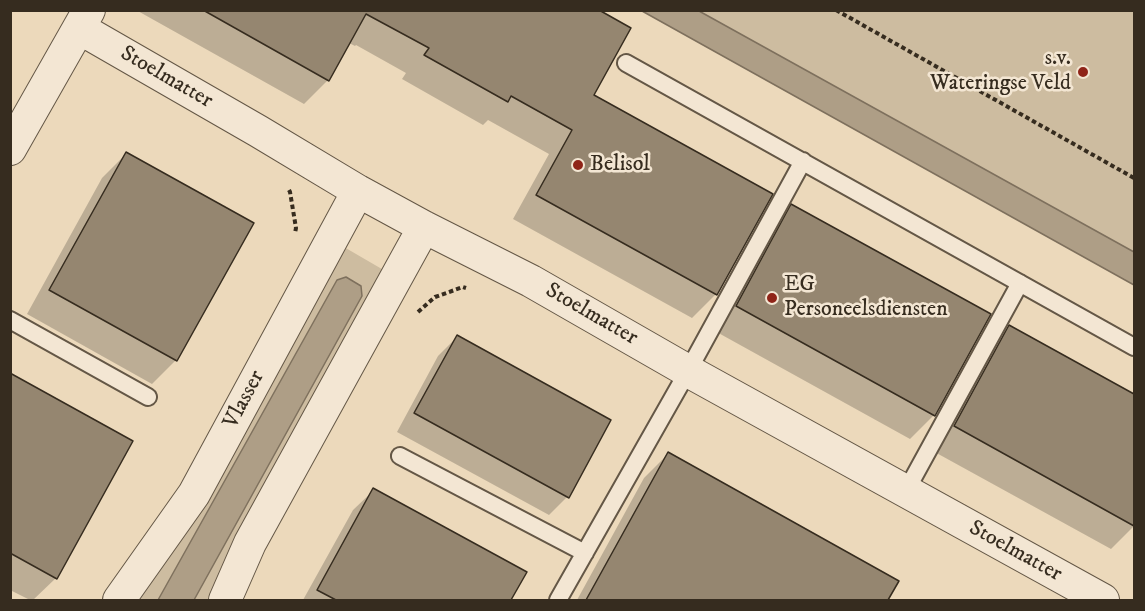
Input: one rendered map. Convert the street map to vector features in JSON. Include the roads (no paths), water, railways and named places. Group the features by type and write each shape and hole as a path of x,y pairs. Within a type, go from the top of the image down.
{"street":[{"path":"10,149 84,19"},
{"name":"Stoelmatter","path":"84,19 249,126 358,191 531,281 688,371 1103,600"},
{"name":"Vlasser","path":"119,600 194,494 358,191"},
{"path":"225,600 250,543 424,227"}],"lane":[{"path":"626,63 1134,347"},
{"path":"558,600 688,371 802,161"},
{"path":"906,491 1020,284"},
{"path":"10,320 148,397"},
{"path":"400,456 585,554"}],"place":[{"name":"s.v. Wateringse Veld","path":"1083,72"},
{"name":"Belisol","path":"578,165"},
{"name":"EG Personeelsdiensten","path":"772,298"}]}
